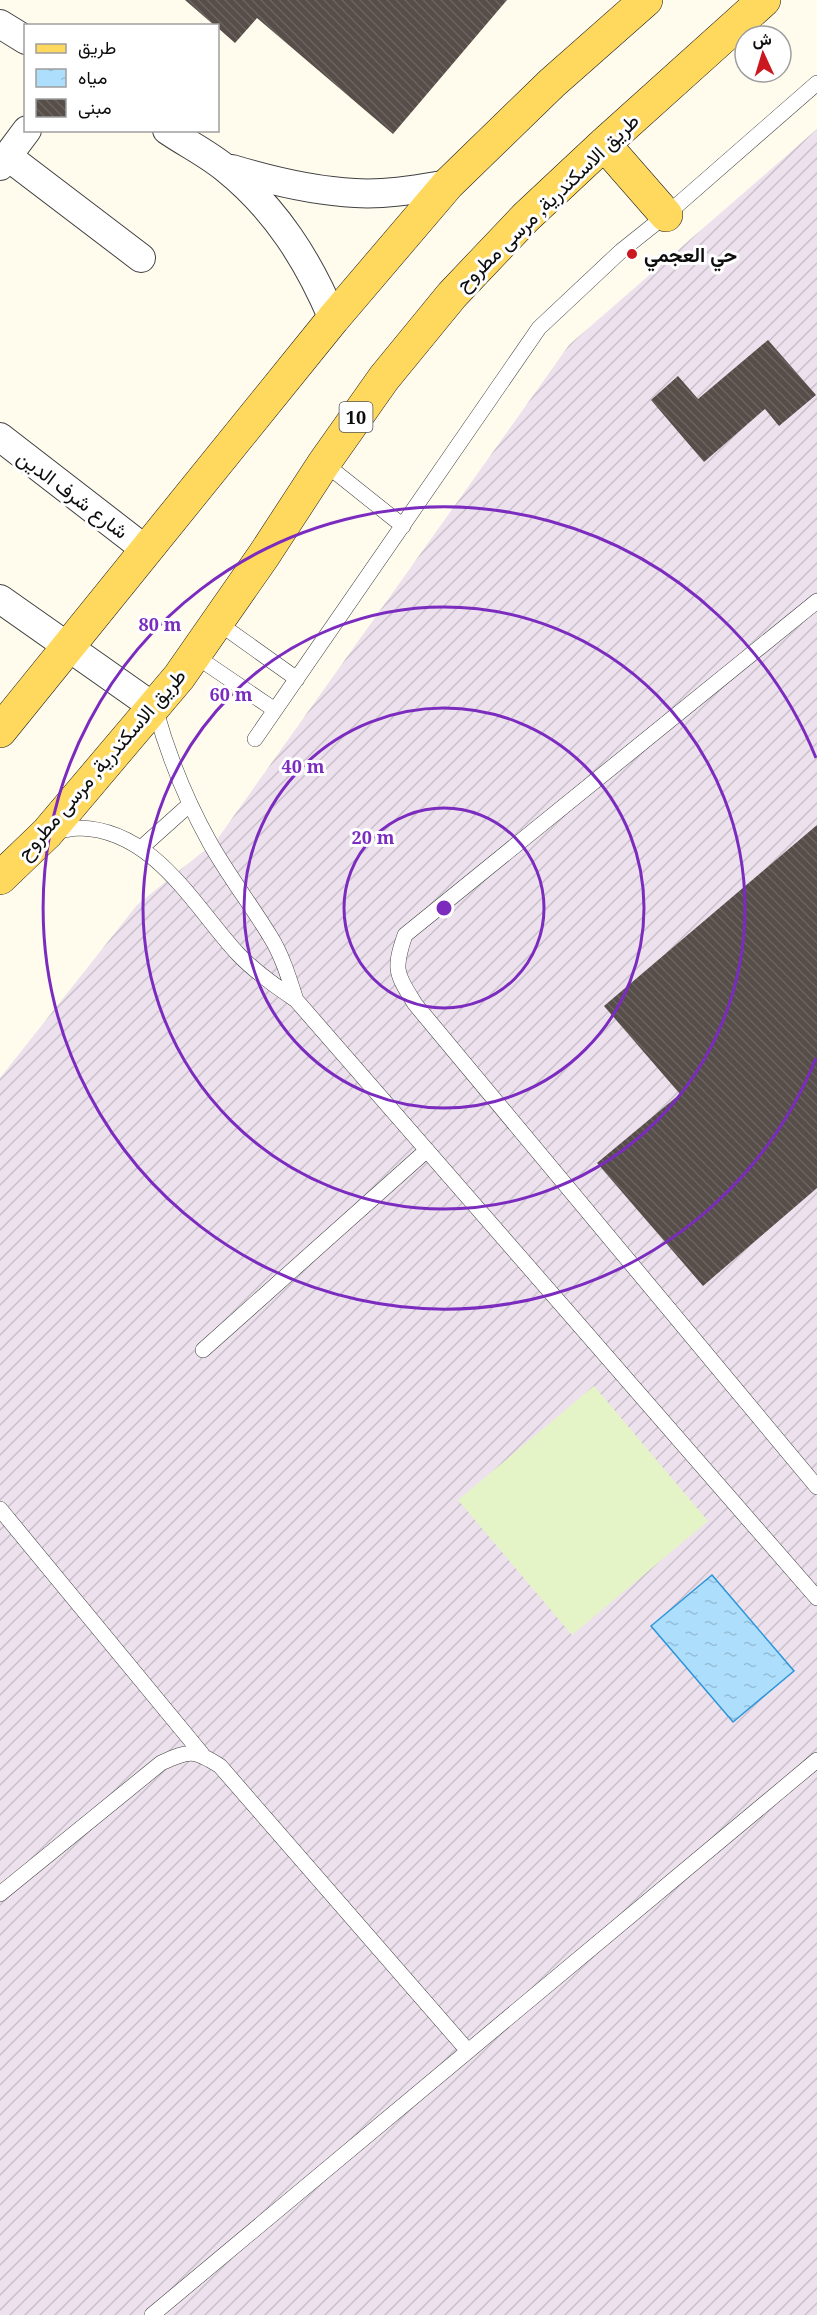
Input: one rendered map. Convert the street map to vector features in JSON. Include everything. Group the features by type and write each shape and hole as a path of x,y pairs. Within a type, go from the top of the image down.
{"main road":[{"path":"0,732 333,319 448,184 552,83 646,0"},
{"name":"طريق الاسكندرية, مرسى مطروح","path":"0,878 47,833 155,708 264,555 324,463 384,378 452,296 526,217 764,0"},
{"path":"604,144 666,215"}],"street":[{"path":"0,24 24,39"},
{"path":"26,132 4,161 141,258"},
{"path":"170,132 223,166 253,192 279,221 302,254 333,319"},
{"path":"223,166 267,179 357,194 404,191 448,184"},
{"name":"شارع شرف الدين","path":"0,438 146,550"},
{"path":"0,599 155,708"}],"lane":[{"path":"255,739 539,328 621,251 666,215 817,83"},
{"path":"324,463 403,526"},
{"path":"817,601 405,935 397,960 400,980 415,1004 817,1487"},
{"path":"217,622 297,679"},
{"path":"194,655 275,710"},
{"path":"155,708 168,752 190,804 211,845 271,937 296,1000"},
{"path":"141,848 190,804"},
{"path":"47,833 80,828 112,834 141,848 159,862 239,955 266,980 296,1000 817,1598"},
{"path":"203,1350 427,1150"},
{"path":"0,1509 202,1754 220,1766 468,2051"},
{"path":"0,1894 161,1763 185,1752 202,1754"},
{"path":"152,2315 817,1760"}],"shaded area":[{"path":"817,129 817,2315 0,2315 0,1078 137,905 216,841 569,345"}],"green space":[{"path":"594,1386 708,1521 572,1635 458,1500"}],"water":[{"path":"712,1575 794,1671 733,1722 651,1626"}],"building":[{"path":"185,0 507,0 393,134 257,18 235,43 219,29 219,24 213,24"},
{"path":"768,340 816,395 779,426 765,409 704,462 651,400 678,376 698,399"},
{"path":"817,825 817,1188 703,1286 597,1163 680,1094 604,1006"}],"place":[{"name":"حي العجمي","path":"632,254"}]}
